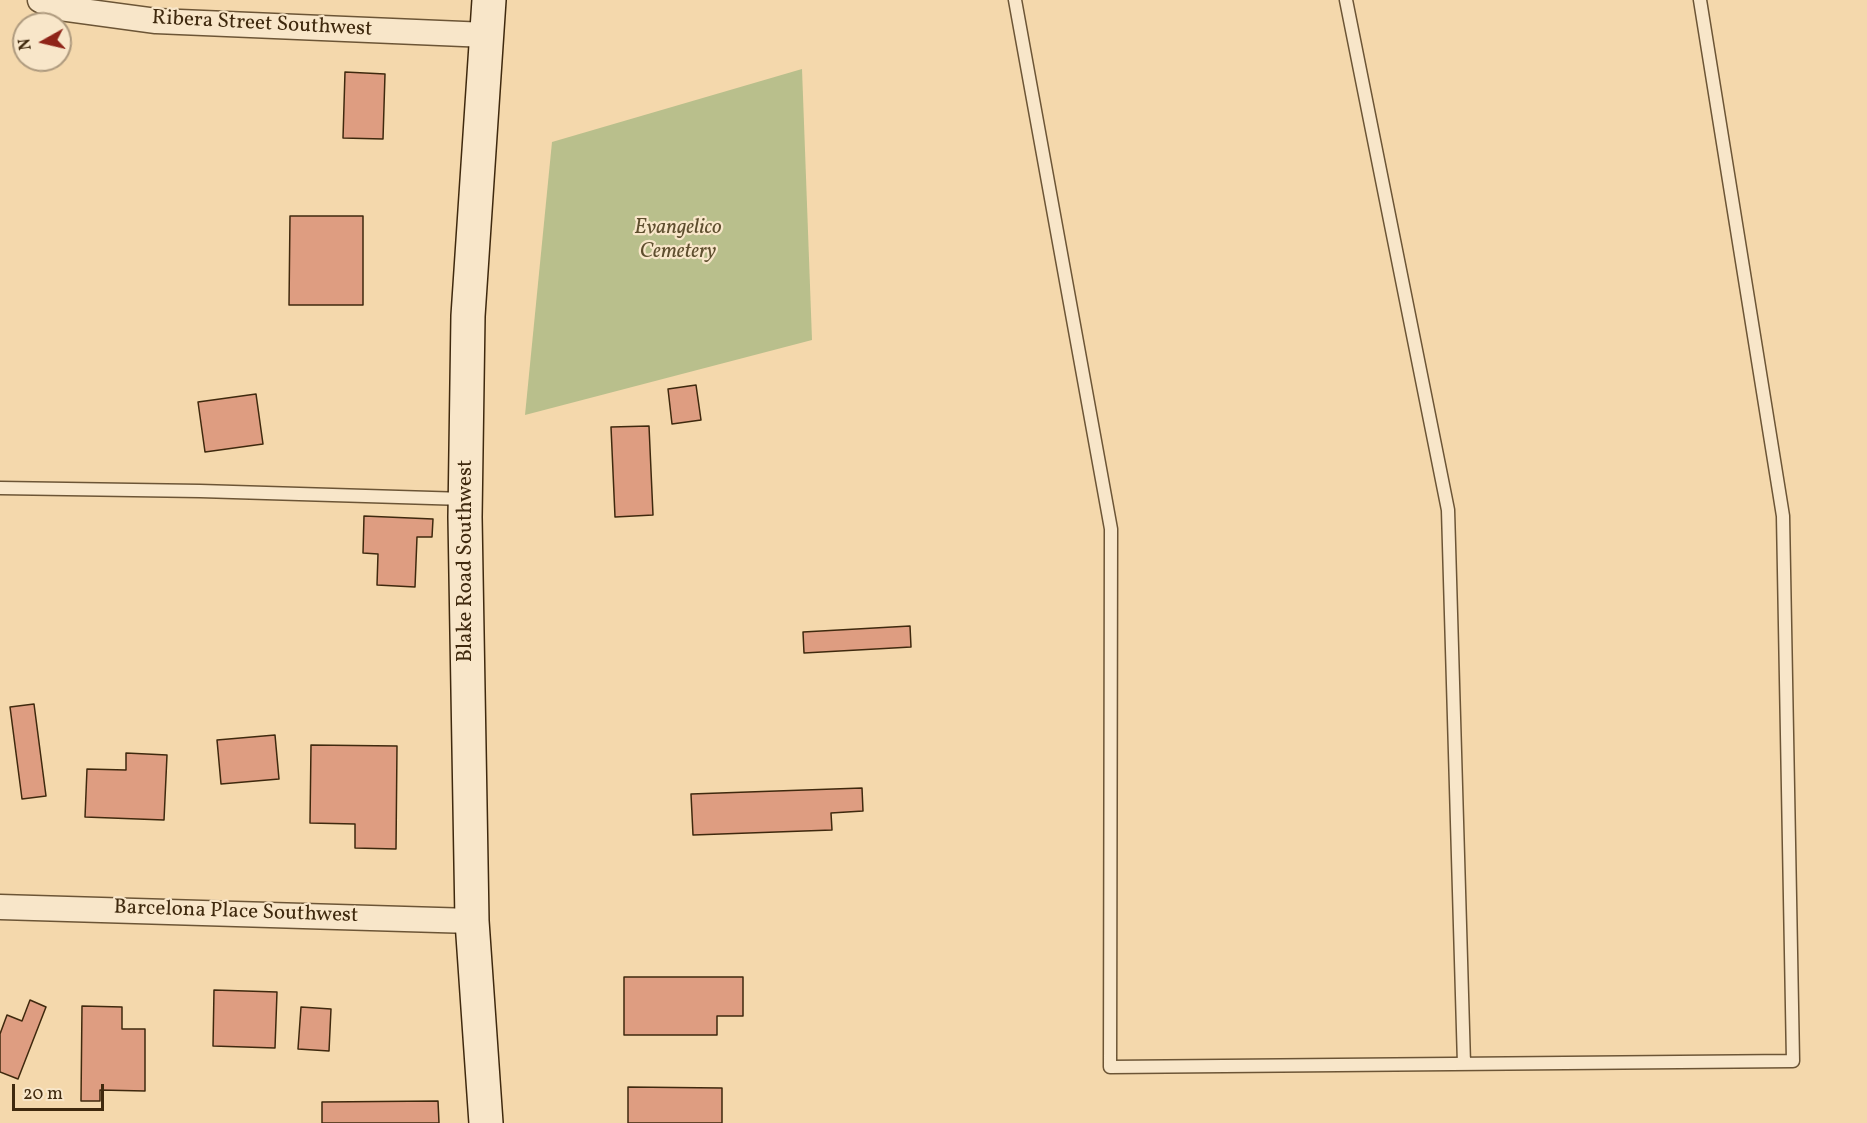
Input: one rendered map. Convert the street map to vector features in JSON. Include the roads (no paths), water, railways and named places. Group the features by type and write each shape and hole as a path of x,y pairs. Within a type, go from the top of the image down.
{"main road":[{"name":"Blake Road Southwest","path":"486,1123 472,921 466,499 468,316 489,0"}],"street":[{"name":"Ribera Street Southwest","path":"40,0 53,7 156,21 487,35"},
{"name":"Barcelona Place Southwest","path":"0,907 472,921"}],"lane":[{"path":"1015,0 1112,529 1110,1067 1792,1061 1783,516 1700,0"},
{"path":"1346,0 1448,510 1464,1064"},
{"path":"0,488 466,499"}],"park label":[{"name":"Evangelico Cemetery","path":"678,241"}]}
